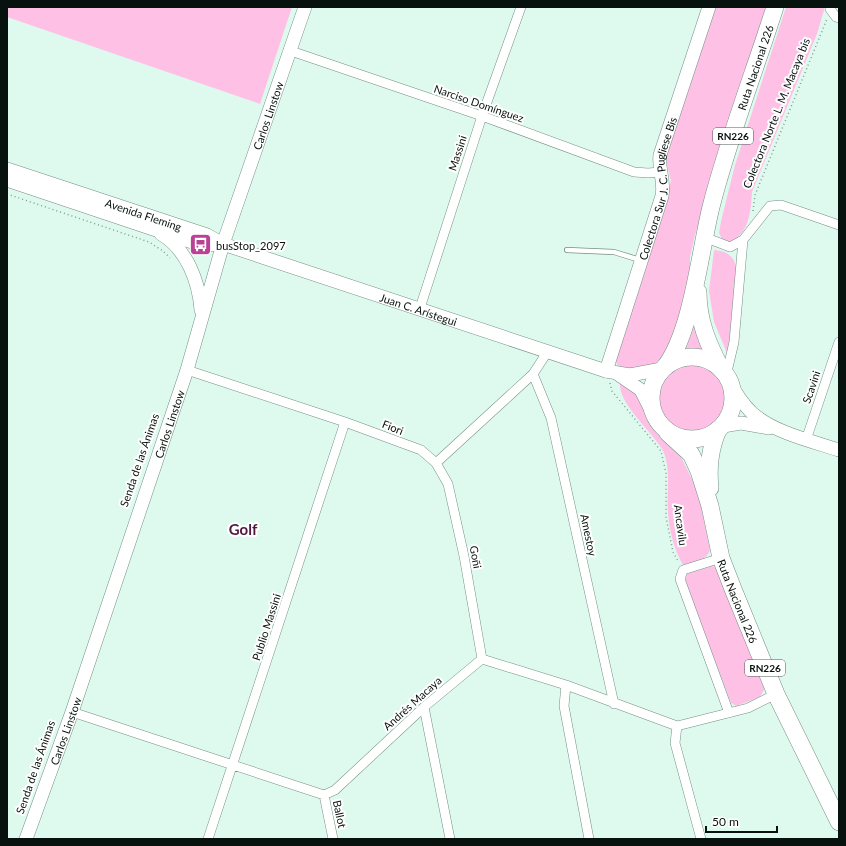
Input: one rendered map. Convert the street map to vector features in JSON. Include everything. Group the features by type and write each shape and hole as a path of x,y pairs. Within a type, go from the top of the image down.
{"highway":[{"name":"Ruta Nacional 226","path":"775,7 719,179 682,333 672,357 654,380 651,392 651,403 654,414 660,425 691,454 699,472 710,506 722,558 776,694 839,822"},
{"name":"Ruta Nacional 226","path":"698,268 700,318 708,342 733,392 729,416 713,443 710,465 710,506"},
{"path":"663,368 679,359 695,357 705,359 726,376"},
{"name":"Ruta Nacional 226","path":"668,432 678,438 688,440 709,436 721,428"}],"main road":[{"name":"Carlos Linstow","path":"26,839 72,712 186,370 223,244 305,7"},
{"name":"Colectora Sur J. C. Pugliese Bis","path":"610,372 641,260 663,190 660,172 660,155 709,7"},
{"name":"Avenida Fleming","path":"7,169 207,235 223,244"},
{"name":"Avenida Fleming","path":"7,180 201,245 223,244"},
{"path":"151,228 171,242 188,263 197,284 202,317"},
{"name":"Juan C. Arístegui","path":"223,244 548,350 610,372 630,382 641,390 654,414"},
{"name":"Juan C. Arístegui","path":"610,372 636,375 663,368"},
{"path":"726,376 739,397 751,412 785,432"},
{"path":"721,428 741,422 785,432 839,450"}],"street":[{"name":"Massini","path":"420,308 482,116 521,7"},
{"path":"831,8 836,17 839,18"},
{"name":"Narciso Domínguez","path":"291,51 482,116 634,172 660,172"},
{"path":"704,237 730,247 743,240 770,206 781,206 839,226"},
{"path":"726,376 734,342 743,240"},
{"name":"Scavini","path":"806,440 839,342"},
{"path":"436,463 533,374 548,350"},
{"name":"Fiori","path":"186,370 345,422 421,450 436,463"},
{"name":"Amestoy","path":"533,374 551,418 614,704"},
{"name":"Publio Massini","path":"208,839 345,422"},
{"name":"Goñi","path":"436,463 448,484 464,556 482,659"},
{"path":"722,558 683,570 680,579 729,713"},
{"path":"482,659 566,685 677,726 748,708 776,694"},
{"name":"Andrés Macaya","path":"324,795 335,790 424,707 482,659"},
{"path":"566,685 564,706 589,839"},
{"path":"424,707 450,839"},
{"path":"72,712 324,795"},
{"path":"677,726 675,743 701,839"},
{"name":"Ballot","path":"324,795 333,839"}],"lane":[{"path":"567,250 614,252 641,260"}],"path":[{"name":"Colectora Norte L. M. Macaya bis","path":"751,231 755,195 831,8"},
{"path":"7,194 149,242 163,251 172,260"},
{"name":"Ancavilu","path":"610,372 612,391 661,451 666,473 666,517 673,552 683,570"}],"shaded area":[{"path":"7,7 292,7 260,104 7,17"},
{"path":"715,7 767,7 695,235 690,257 688,295 665,354 652,367 639,371 619,368 615,360 616,352 671,181 665,157"},
{"path":"786,7 825,7 817,34 752,192 748,222 741,234 736,239 729,242 722,239 719,233 721,221 735,165"},
{"path":"714,250 727,253 733,259 736,266 737,277 735,304 727,353 714,322 709,291"},
{"path":"694,298 704,352 694,351 681,353"},
{"path":"685,363 699,363 712,369 721,378 725,384 727,398 725,412 717,423 706,431 699,433 685,433 678,431 667,423 659,412 657,405 657,391 659,384 667,373 678,365"},
{"path":"620,383 639,393 654,425 680,455 698,491 710,550 703,559 683,565 677,553 672,540 669,519 668,472 665,456 657,442 636,417 624,399"},
{"path":"712,566 717,568 766,686 760,697 736,706 731,703 685,582 687,574"}],"place":[{"name":"busStop_2097","path":"201,245"}],"district":[{"name":"Golf","path":"243,529"}]}
